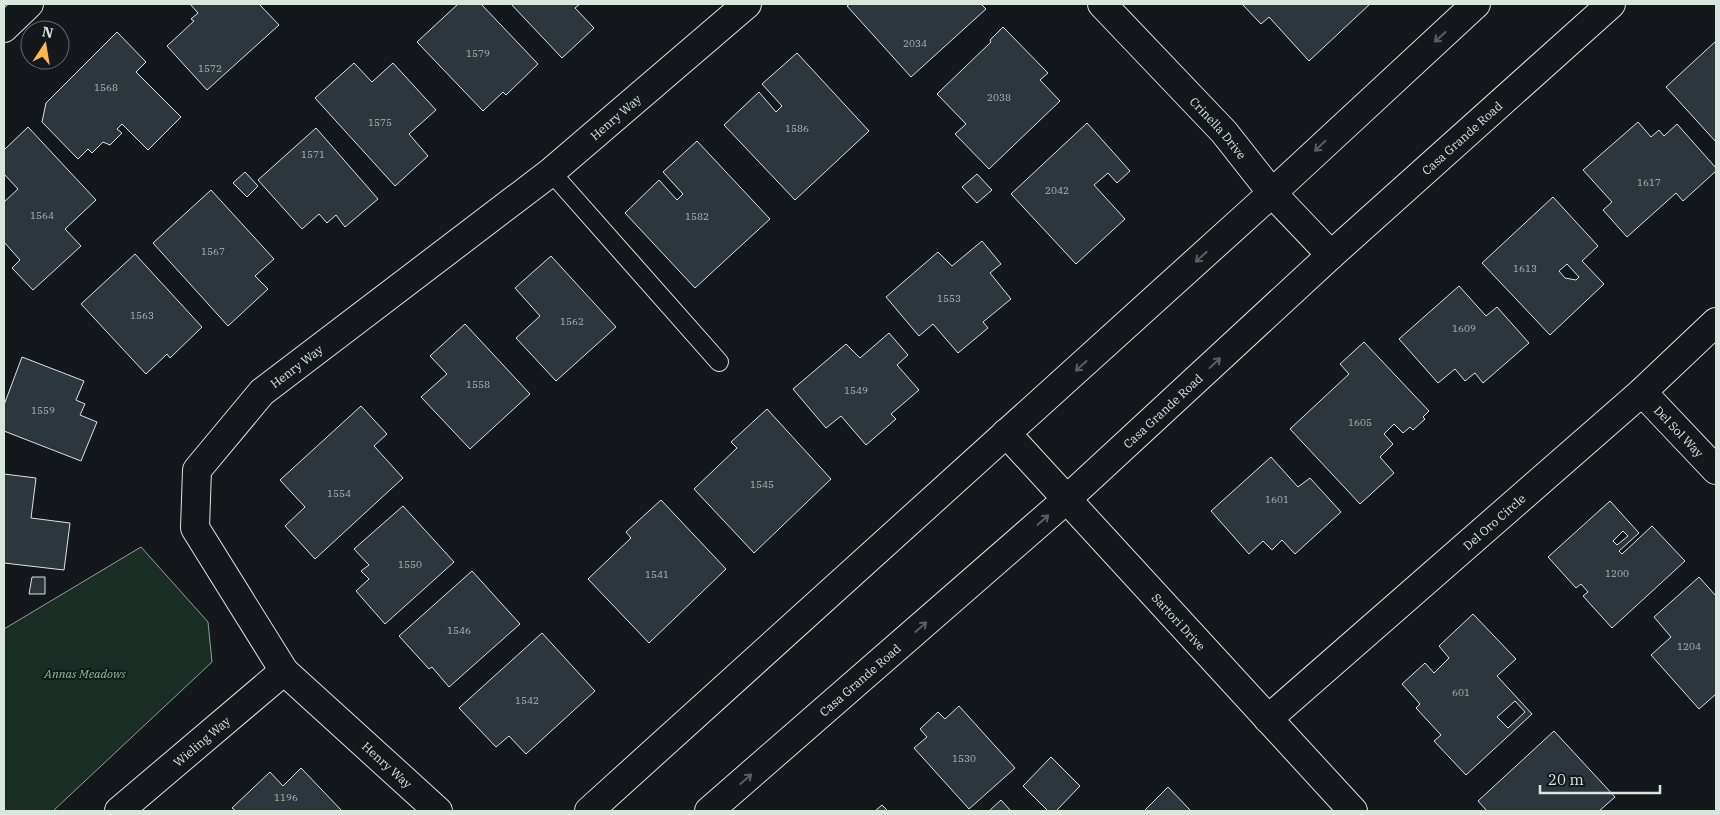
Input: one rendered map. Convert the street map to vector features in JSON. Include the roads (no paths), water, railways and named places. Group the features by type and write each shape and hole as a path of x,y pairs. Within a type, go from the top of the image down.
{"street":[{"path":"4,28 29,4"},
{"name":"Henry Way","path":"438,811 284,671 195,528 197,470 262,392 551,172 748,4"},
{"name":"Crinella Drive","path":"1102,4 1224,132 1272,193 1331,255"},
{"path":"589,811 1272,193 1476,4"},
{"name":"Casa Grande Road","path":"709,811 1067,499 1331,255 1611,4"},
{"name":"Del Oro Circle","path":"1268,719 1642,392 1716,322"},
{"name":"Del Sol Way","path":"1642,392 1716,470"},
{"name":"Sartori Drive","path":"1006,433 1352,811"},
{"name":"Wieling Way","path":"118,811 284,671"}],"lane":[{"path":"551,172 719,362"}],"park label":[{"name":"Annas Meadows","path":"85,673"}]}
